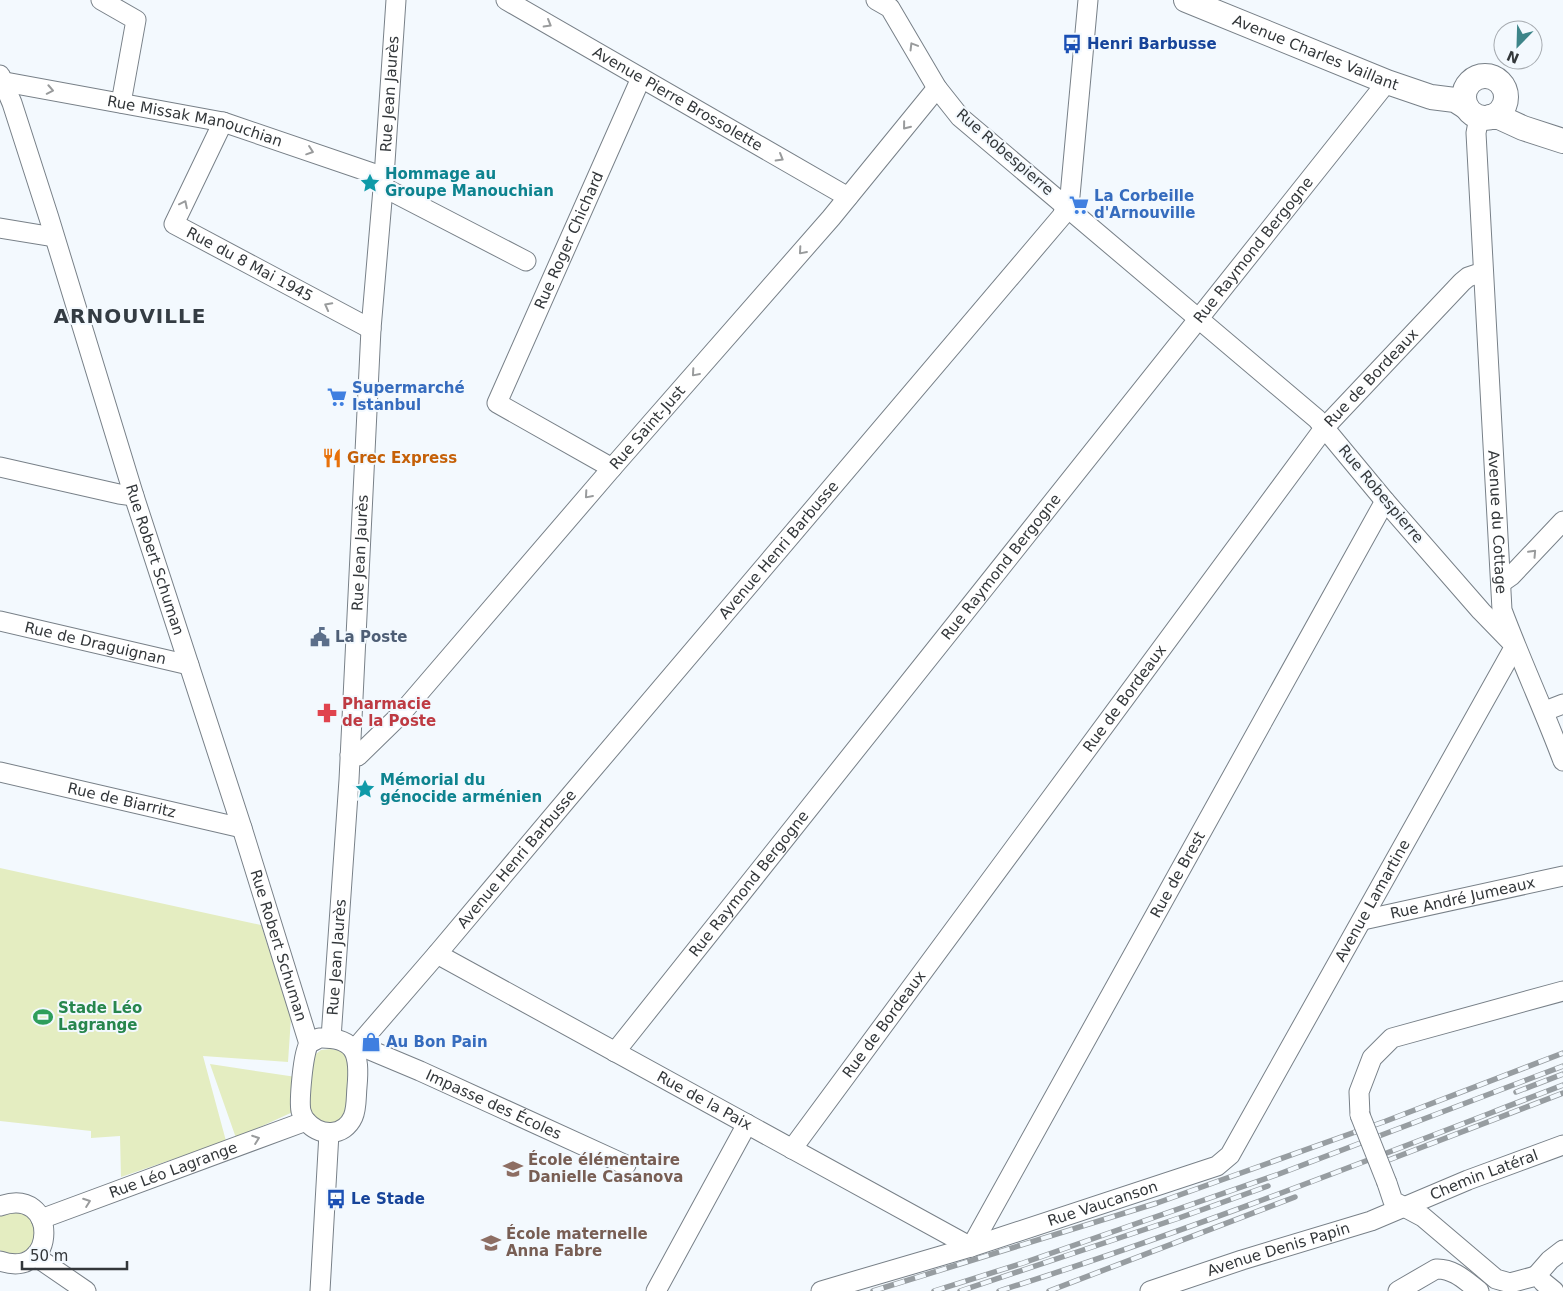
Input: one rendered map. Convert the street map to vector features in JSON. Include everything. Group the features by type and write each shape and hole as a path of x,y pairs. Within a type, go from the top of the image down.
{"main road":[{"name":"Avenue Charles Vaillant","path":"1186,0 1418,93 1439,91 1476,106 1479,76 1493,77 1503,87 1506,98"},
{"path":"1476,106 1502,109 1506,98"},
{"path":"1506,98 1526,123 1557,139"},
{"path":"1476,106 1517,126 1557,139"}],"street":[{"path":"101,0 136,20 121,103"},
{"name":"Rue Jean Jaurès","path":"331,1038 350,755 371,329 384,182 396,0"},
{"name":"Avenue Pierre Brossolette","path":"506,0 848,197"},
{"name":"Rue Robespierre","path":"876,0 890,8 938,88 960,117 1317,419 1385,501 1515,646"},
{"name":"Avenue Henri Barbusse","path":"356,1048 1062,216 1070,196 1088,0"},
{"name":"Rue Roger Chichard","path":"612,468 497,403 641,78"},
{"name":"Rue Missak Manouchian","path":"1,79 223,122 384,182"},
{"name":"Rue Robert Schuman","path":"1,79 12,103 134,496 242,828 309,1044"},
{"name":"Rue Raymond Bergogne","path":"615,1052 1387,82"},
{"name":"Rue Saint-Just","path":"350,755 358,756 400,715 848,197 938,88"},
{"name":"Avenue du Cottage","path":"1476,106 1483,272 1502,610 1515,646 1545,711 1563,761"},
{"name":"Rue du 8 Mai 1945","path":"223,122 174,224 371,329"},
{"path":"384,182 526,261"},
{"path":"0,228 54,237"},
{"name":"Rue de Bordeaux","path":"792,1149 1325,427 1468,276 1483,272"},
{"path":"0,467 134,496"},
{"name":"Rue de Brest","path":"971,1248 1385,501"},
{"path":"1501,583 1511,576 1563,521"},
{"name":"Rue de Draguignan","path":"0,621 189,665"},
{"name":"Avenue Lamartine","path":"1230,1155 1515,646"},
{"path":"1545,711 1563,704"},
{"name":"Rue de Biarritz","path":"0,772 242,828"},
{"name":"Rue André Jumeaux","path":"1363,920 1563,876"},
{"name":"Rue de la Paix","path":"437,954 971,1248"},
{"path":"1563,991 1392,1038 1372,1058 1359,1092 1360,1115 1393,1201 1423,1217 1496,1279 1510,1283 1542,1285 1550,1260 1563,1250"},
{"path":"319,1038 331,1038 343,1040 356,1048 359,1066 354,1115 348,1126 340,1131 329,1133 316,1129 306,1120 301,1110 303,1061 309,1044 319,1038"},
{"name":"Impasse des Écoles","path":"356,1048 420,1071 626,1165"},
{"name":"Rue Léo Lagrange","path":"42,1219 306,1120"},
{"path":"656,1291 747,1124"},
{"path":"320,1291 329,1133"},
{"name":"Chemin Latéral","path":"1405,1208 1468,1180 1563,1145"},
{"name":"Rue Vaucanson","path":"821,1291 971,1248 1217,1166 1230,1155"},
{"path":"0,1206 10,1203 28,1206 36,1211 42,1219 45,1228 45,1238 35,1256 18,1264 0,1261"},
{"name":"Avenue Denis Papin","path":"1150,1291 1242,1260 1371,1221 1405,1208"},
{"path":"35,1256 86,1291"},
{"path":"1398,1291 1436,1269 1443,1269 1456,1274 1478,1291"}],"green space":[{"path":"0,868 261,925 291,1018 288,1062 203,1056 226,1141 121,1177 120,1136 91,1138 91,1131 0,1121"},
{"path":"321,1050 341,1051 349,1057 349,1111 338,1121 327,1123 317,1119 306,1108 312,1057"},
{"path":"210,1064 296,1077 295,1111 236,1138"},
{"path":"5,1211 28,1211 40,1239 23,1256 7,1255 0,1250 0,1215"}],"railway":[{"path":"873,1291 1157,1203 1386,1121 1563,1053"},
{"path":"934,1291 1023,1263 1279,1174 1563,1066"},
{"path":"1516,1092 1563,1074"},
{"path":"999,1291 1141,1244 1353,1166 1563,1085"},
{"path":"1386,1161 1563,1093"},
{"path":"960,1291 1179,1218 1268,1186"},
{"path":"1049,1291 1295,1197"}],"place":[{"name":"Henri Barbusse","path":"1072,44"},
{"name":"Hommage au Groupe Manouchian","path":"370,183"},
{"name":"La Corbeille d'Arnouville","path":"1079,205"},
{"name":"Supermarché Istanbul","path":"337,397"},
{"name":"Grec Express","path":"332,458"},
{"name":"La Poste","path":"320,637"},
{"name":"Pharmacie de la Poste","path":"327,713"},
{"name":"Mémorial du génocide arménien","path":"365,789"},
{"name":"Stade Léo Lagrange","path":"43,1017"},
{"name":"Au Bon Pain","path":"371,1042"},
{"name":"École élémentaire Danielle Casanova","path":"513,1169"},
{"name":"Le Stade","path":"336,1199"},
{"name":"École maternelle Anna Fabre","path":"491,1243"}],"district":[{"name":"ARNOUVILLE","path":"130,316"}]}
